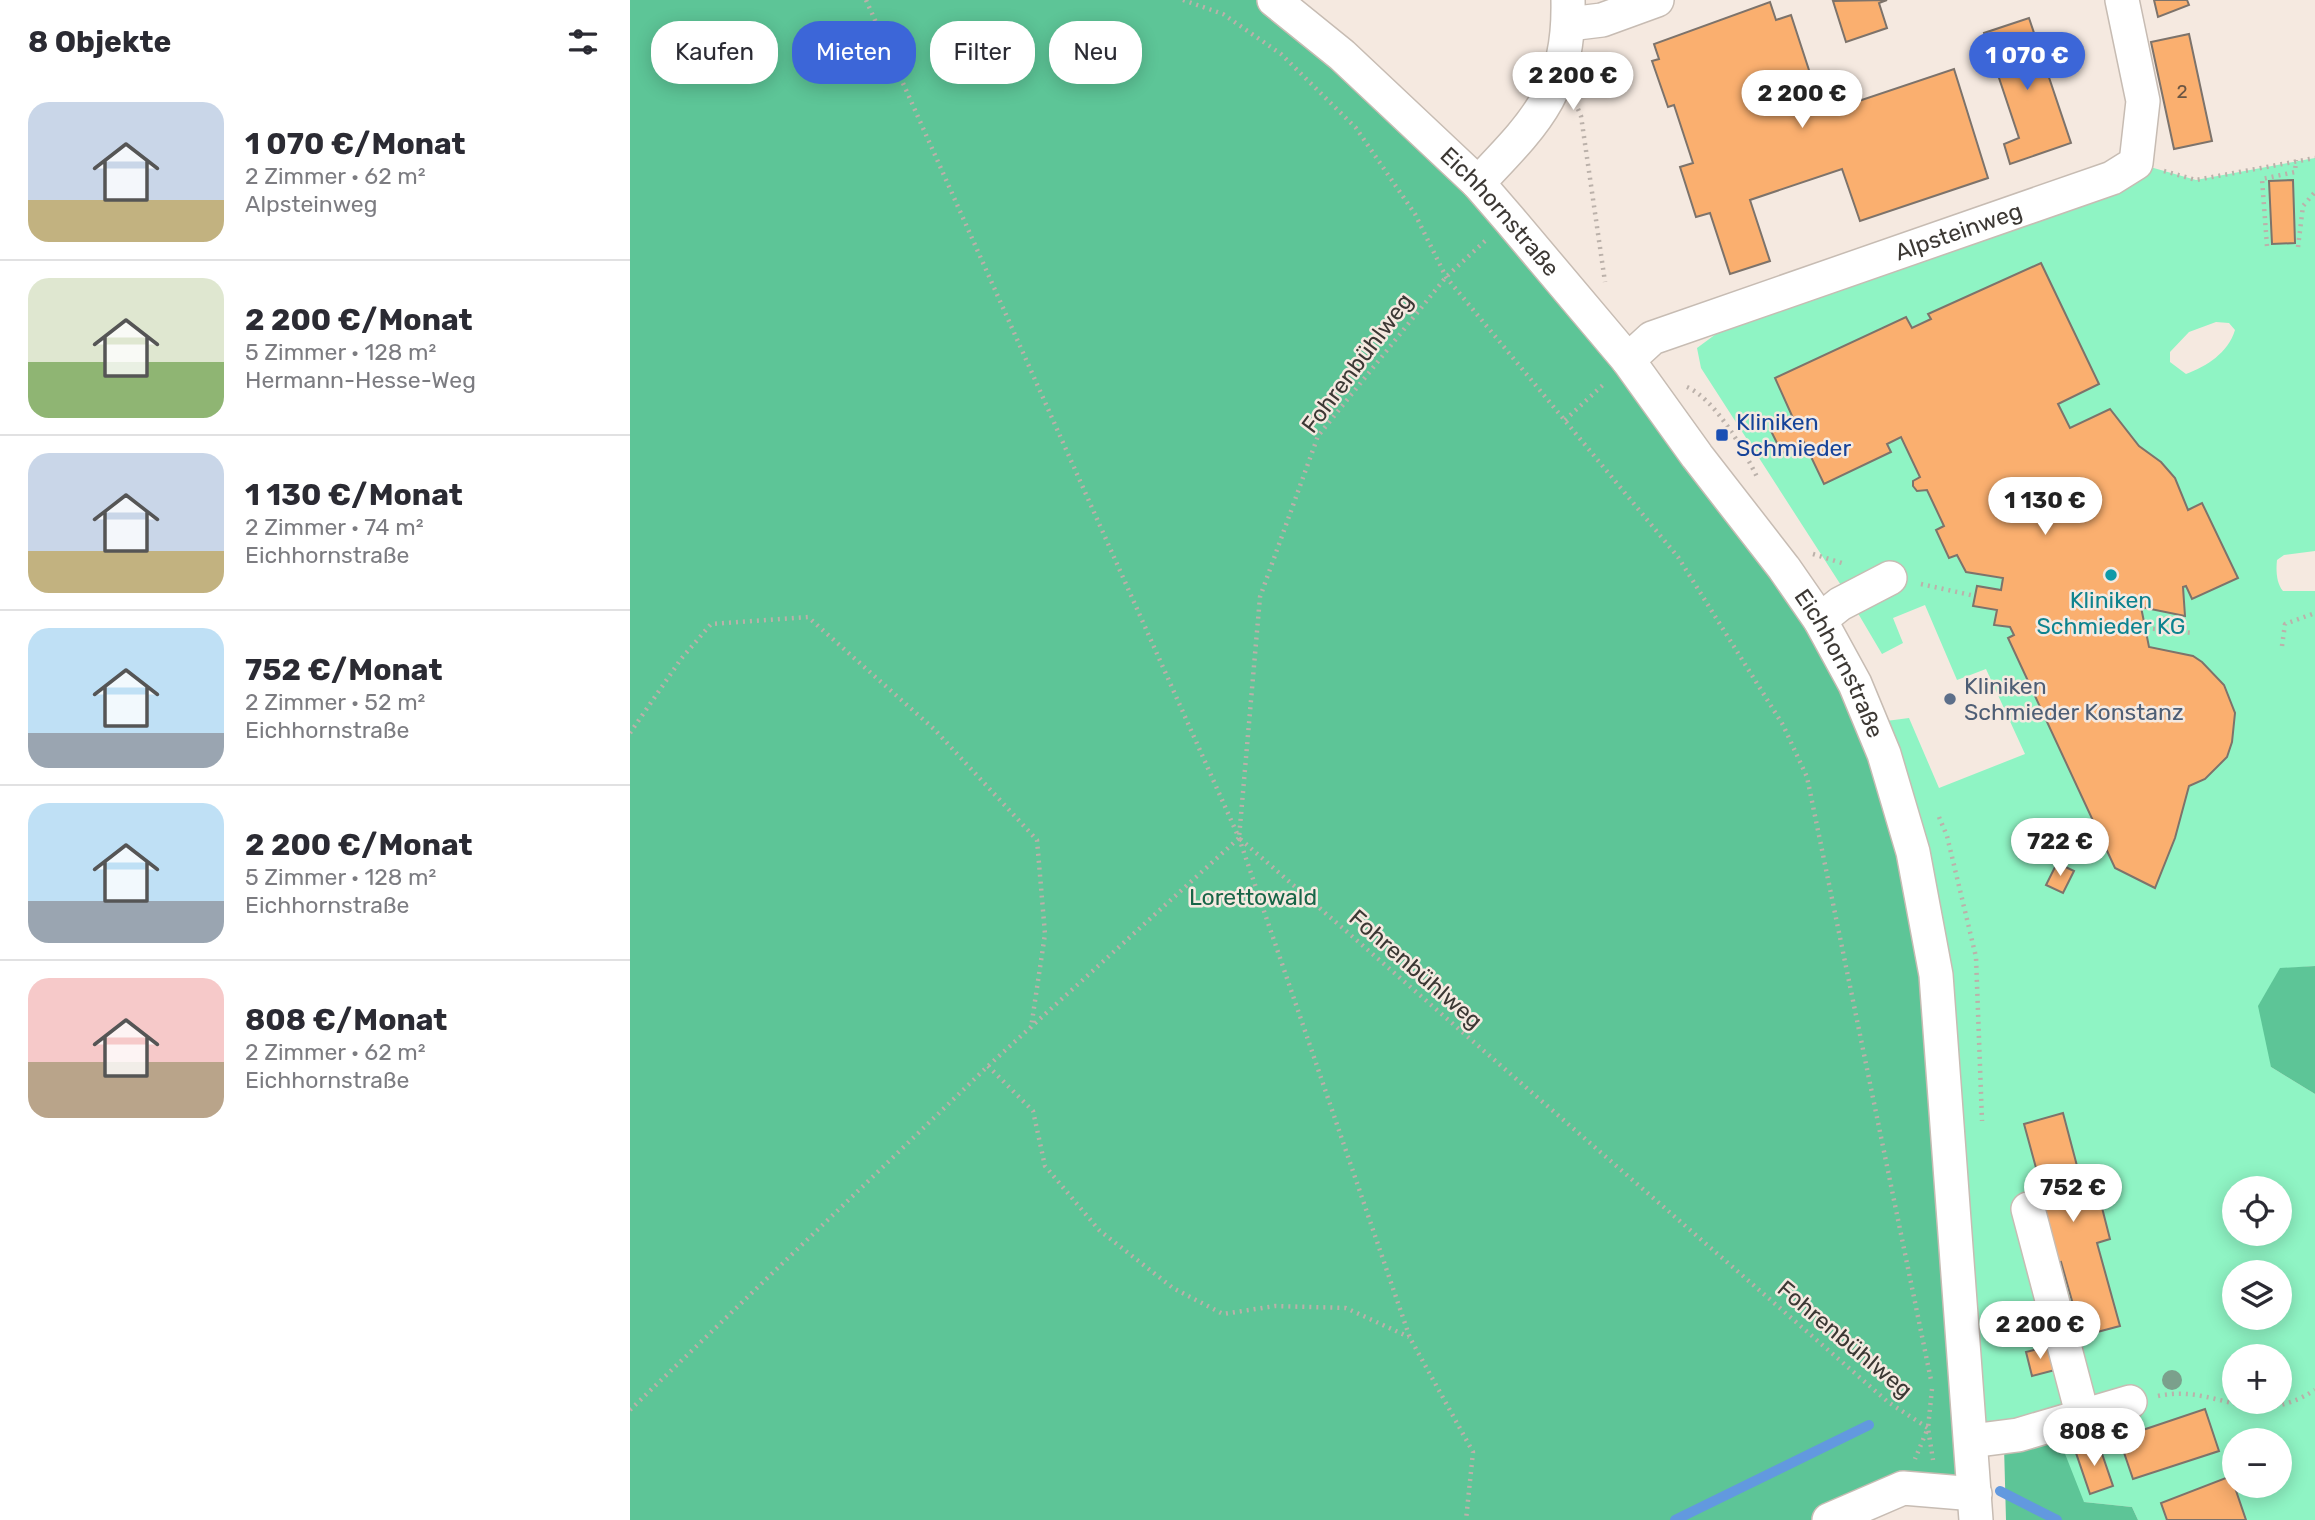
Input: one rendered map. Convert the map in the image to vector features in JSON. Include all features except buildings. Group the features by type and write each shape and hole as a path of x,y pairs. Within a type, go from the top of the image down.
{"street":[{"name":"Eichhornstraße","path":"1274,0 1342,55 1478,183 1510,220 1628,360 1820,620 1855,684 1884,754 1913,852 1936,975 1976,1507"},
{"path":"1478,183 1543,112 1560,77 1568,12 1602,20 1657,0"},
{"path":"2122,0 2143,101 2137,163"},
{"name":"Alpsteinweg","path":"1628,360 1652,338 2112,178 2137,163"},
{"path":"1820,620 1840,604 1890,578"},
{"path":"2028,1209 2083,1417"},
{"path":"1971,1441 2018,1435 2130,1402"},
{"path":"1829,1520 1903,1488 1937,1490 1976,1507"}],"path":[{"path":"866,0 1239,838 1410,1338 1472,1452 1466,1520"},
{"path":"1183,0 1223,14 1281,54 1356,128 1415,214 1446,277 1678,557 1783,725 1807,777 1932,1386 1928,1428 1937,1490"},
{"path":"1560,77 1581,116 1607,288"},
{"path":"2137,163 2196,180 2315,158"},
{"path":"2267,246 2262,179 2295,172 2296,160"},
{"path":"2298,247 2302,206 2315,192"},
{"name":"Fohrenbühlweg","path":"1510,220 1446,277 1318,436 1260,597 1239,838 1888,1402 1928,1428"},
{"path":"1565,420 1628,360"},
{"path":"1890,578 1975,596"},
{"path":"2283,646 2285,624 2315,613"},
{"path":"630,733 681,659 712,624 808,617 934,729 1037,840 1045,934 1031,1028"},
{"path":"2146,628 2192,633"},
{"path":"630,1409 988,1066 1239,838"},
{"path":"988,1066 1033,1111 1045,1166 1100,1230 1174,1288 1223,1314 1275,1306 1346,1308 1410,1338"},
{"path":"2130,1402 2173,1392 2255,1408 2280,1408 2315,1390"},
{"path":"1903,1488 1928,1428"}],"green space":[{"name":"Lorettowald","path":"630,0 1274,0 1478,183 1784,568 1913,852 1975,1494 1923,1489 1829,1520 630,1520"},
{"path":"2315,158 2315,551 2284,555 2277,560 2277,568 2283,591 2315,591 2315,966 2280,969 2271,1067 2315,1094 2315,1520 2138,1520 2132,1507 2084,1502 1971,1432 1871,723 1909,718 1939,788 2025,754 1986,669 1957,680 1925,605 1893,618 1903,643 1882,654 1846,593 1701,368 1697,348 1716,334 2115,189 2136,163 2196,180","holes":["2216,322 2229,323 2235,330 2216,358 2186,374 2170,362 2170,352 2189,332"]},
{"path":"2315,966 2315,1094 2271,1067 2258,1006 2280,968"},
{"path":"2058,1436 2084,1502 2132,1507 2138,1520 2006,1520 2004,1446"}],"waterway":[{"path":"1675,1520 1869,1425"},
{"path":"2000,1491 2057,1520"}],"place":[{"name":"Kliniken Schmieder","path":"1722,435"},
{"name":"Kliniken Schmieder KG","path":"2111,575"},
{"name":"Kliniken Schmieder Konstanz","path":"1950,699"}]}
